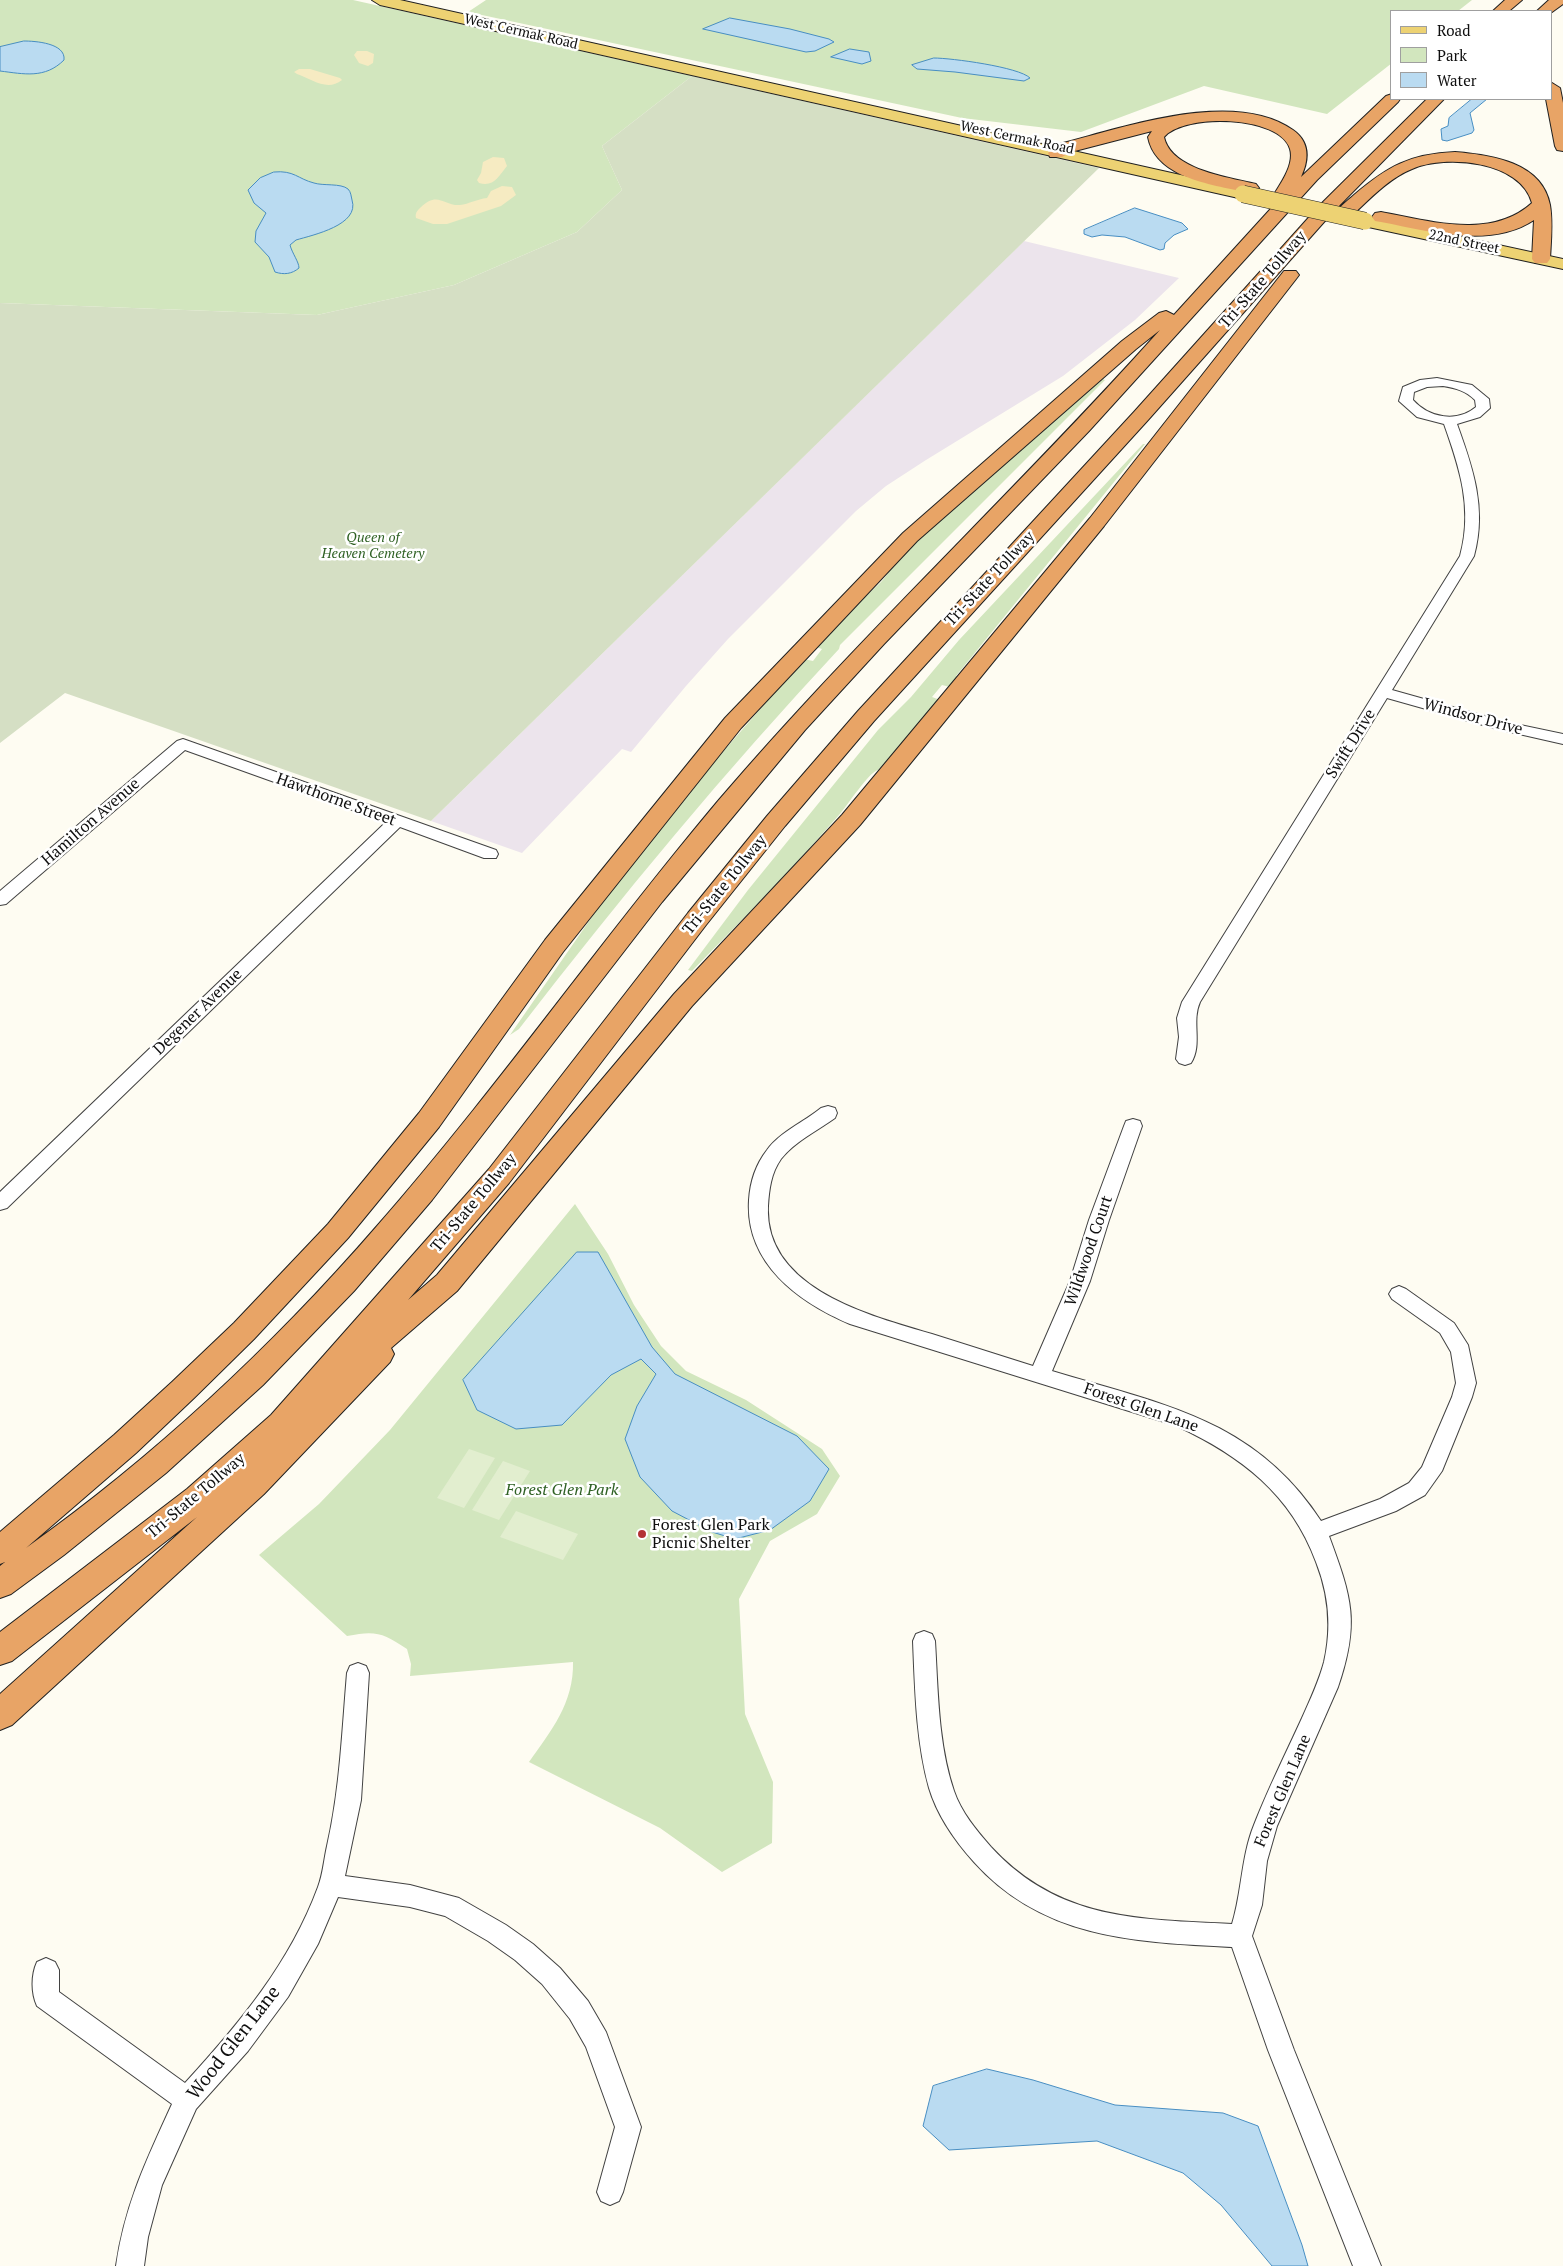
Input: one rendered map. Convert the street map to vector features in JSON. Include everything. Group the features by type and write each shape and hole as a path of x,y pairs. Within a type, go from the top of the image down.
{"highway":[{"path":"1501,10 1514,0"},
{"path":"1545,10 1559,0"},
{"path":"1553,93 1563,146"},
{"name":"Tri-State Tollway","path":"0,1584 78,1528 170,1452 259,1370 336,1291 432,1180 647,904 781,743 844,673 1082,428 1264,226 1350,136 1391,100"},
{"name":"Tri-State Tollway","path":"0,1651 198,1498 282,1424 500,1176 691,926 776,821 934,639 1082,480 1358,176 1435,100"},
{"path":"1061,150 1192,117 1213,115 1255,120 1275,127 1296,141 1299,149 1295,169 1264,226"},
{"path":"1192,117 1170,123 1156,138 1155,147 1163,157 1198,174 1246,191"},
{"path":"1310,246 1330,226 1390,176 1407,165 1425,160 1472,158 1509,168 1531,182 1536,188 1541,204 1541,255"},
{"path":"0,1715 253,1485 447,1283 683,1000 875,791 1097,522 1291,274 1358,176"},
{"path":"1372,218 1452,228 1497,229 1520,223 1541,204"},
{"path":"0,1551 125,1444 183,1390 244,1331 338,1231 429,1120 554,946 716,744 910,537 1129,345 1232,261"},
{"path":"1082,480 1144,436 1210,378"},
{"path":"282,1424 447,1283"}],"main road":[{"name":"West Cermak Road","path":"380,0 662,63 694,66 1061,150 1372,218"},
{"name":"22nd Street","path":"1372,218 1541,255 1563,257"},
{"name":"22nd Street","path":"1541,255 1563,264"}],"street":[{"path":"1424,383 1450,383 1474,391 1482,399 1483,408 1478,413 1471,417 1449,420 1426,416 1409,407 1406,401 1408,390 1424,383"},
{"name":"Swift Drive","path":"1185,1059 1188,1034 1185,1023 1186,1013 1191,1002 1467,556 1472,542 1476,516 1472,492 1449,420"},
{"name":"Windsor Drive","path":"1383,692 1503,726 1563,739"},
{"name":"Hawthorne Street","path":"183,744 396,822 490,854"},
{"name":"Hamilton Avenue","path":"0,900 183,744"},
{"name":"Degener Avenue","path":"0,1202 396,822"},
{"name":"Forest Glen Lane","path":"828,1113 776,1153 764,1174 760,1186 758,1209 761,1236 786,1275 816,1300 843,1314 1166,1414 1218,1436 1247,1455 1274,1478 1298,1504 1316,1532 1336,1584 1340,1609 1340,1637 1336,1663 1265,1826 1254,1861 1250,1905 1240,1936"},
{"name":"Wildwood Court","path":"1040,1374 1080,1281 1099,1220 1133,1126"},
{"path":"1316,1532 1388,1505 1416,1489 1431,1471 1462,1397 1466,1383 1461,1351 1447,1328 1399,1294"},
{"path":"924,1641 930,1717 942,1790 966,1834 994,1868 1033,1897 1084,1921 1116,1928 1240,1936 1282,2050 1367,2266"},
{"name":"Wood Glen Lane","path":"130,2266 134,2237 149,2183 187,2100 239,2042 279,1989 309,1936 332,1884 349,1800 358,1673"},
{"path":"332,1884 410,1896 450,1906 524,1952 556,1982 579,2010 597,2041 628,2127 610,2192"},
{"path":"46,1970 46,1998 187,2100"}],"shaded area":[{"path":"1024,241 1179,278 1135,320 1063,376 886,486 856,511 728,639 631,752 622,749 522,853 431,821"}],"green space":[{"path":"0,0 353,0 692,76 602,146 622,190 577,232 454,285 317,315 0,303"},
{"path":"486,0 1472,0 1459,10 1390,10 1390,65 1327,114 1204,86 1081,132 962,118 468,12"},
{"name":"Queen of Heaven Cemetery","path":"692,76 1099,168 431,821 65,693 0,743 0,303 317,315 454,285 577,232 622,190 602,146"},
{"path":"1103,379 1105,380 840,645 839,649 674,835 519,1029 510,1035 605,898 700,778 804,659 813,661 822,649 813,646 886,577 897,561 946,513"},
{"path":"1145,444 956,676 958,678 950,687 942,685 932,697 943,701 878,770 869,777 839,815 767,894 692,971 688,970 748,890 878,730 911,697 959,640"},
{"name":"Forest Glen Park","path":"575,1204 608,1254 634,1305 661,1346 686,1371 746,1400 822,1449 840,1476 817,1514 770,1541 739,1599 745,1714 773,1782 772,1843 722,1872 660,1828 529,1762 560,1716 570,1691 573,1662 410,1676 411,1664 407,1649 392,1639 379,1634 365,1633 347,1636 259,1555 319,1504 390,1430"},
{"path":"469,1449 495,1458 464,1508 437,1498"},
{"path":"503,1461 530,1471 499,1520 472,1510"},
{"path":"516,1511 578,1534 563,1560 500,1537"}],"sand":[{"path":"357,51 367,51 374,54 373,63 368,66 359,63 354,55"},
{"path":"299,69 310,69 342,80 331,85 325,85 294,72"},
{"path":"493,157 504,158 507,166 492,182 488,184 479,183 477,180 481,173 483,162"},
{"path":"502,186 512,187 516,195 501,206 447,224 433,224 416,218 418,210 431,200 436,199 460,205 487,198 491,191"}],"water":[{"path":"730,18 790,29 834,42 815,51 806,52 703,29"},
{"path":"24,41 49,44 60,50 64,60 57,66 42,73 26,74 0,71 0,47"},
{"path":"850,49 869,52 871,61 862,64 831,57"},
{"path":"934,58 969,61 999,67 1013,70 1030,78 1024,81 917,69 912,65"},
{"path":"1471,100 1486,100 1470,113 1474,130 1472,133 1447,141 1442,140 1441,129 1448,126 1449,118"},
{"path":"274,172 286,172 318,184 345,187 350,191 352,200 353,209 342,222 323,232 296,240 290,245 299,268 294,272 275,272 269,257 255,242 256,231 266,213 254,203 248,190 260,178"},
{"path":"1135,208 1182,223 1188,229 1174,235 1165,243 1164,249 1160,250 1125,237 1102,235 1092,237 1084,234 1084,230"},
{"path":"577,1252 598,1252 652,1347 675,1374 797,1436 829,1469 810,1501 770,1530 735,1539 712,1532 672,1511 640,1477 625,1439 637,1406 656,1374 641,1359 611,1375 562,1425 516,1429 477,1410 463,1380"},
{"path":"987,2069 1033,2080 1115,2105 1223,2113 1258,2126 1308,2266 1272,2266 1221,2205 1183,2173 1097,2141 949,2150 923,2126 933,2086"}],"place":[{"name":"Forest Glen Park Picnic Shelter","path":"642,1534"}]}
